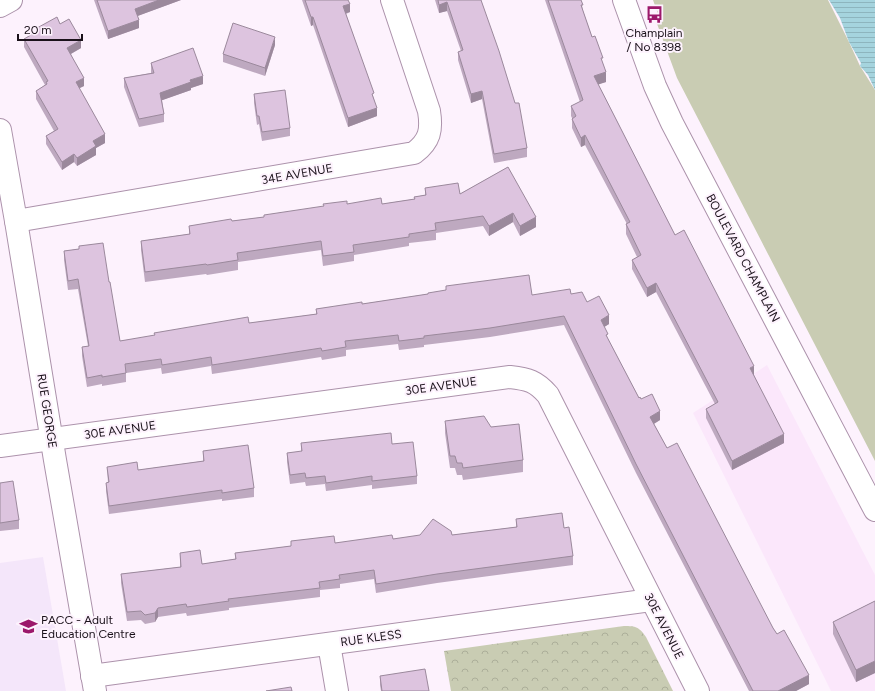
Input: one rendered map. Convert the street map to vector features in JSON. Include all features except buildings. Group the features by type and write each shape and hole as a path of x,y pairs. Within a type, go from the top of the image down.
{"street":[{"path":"0,6 11,0"},
{"name":"34E AVENUE","path":"16,221 414,153 421,148 427,140 430,133 430,117 392,0"},
{"name":"BOULEVARD CHAMPLAIN","path":"624,0 655,86 672,123 875,510"},
{"name":"RUE GEORGE","path":"0,130 93,683"},
{"name":"30E AVENUE","path":"0,446 510,377 523,378 541,387 548,395 698,691"},
{"name":"RUE KLESS","path":"93,683 329,644 651,600"},
{"path":"329,644 337,691"}],"shaded area":[{"path":"767,365 875,575 875,691 831,691 693,413"},
{"name":"PACC - Adult Education Centre","path":"43,557 66,691 0,691 0,563"}],"green space":[{"path":"653,0 828,0 860,66 875,90 875,461 677,78 656,21 660,20"},
{"path":"632,626 637,628 644,634 673,691 451,691 444,651"}],"water":[{"path":"829,0 875,0 875,90 868,75 860,66 861,63 849,42 840,18"}],"place":[{"name":"Champlain / No 8398","path":"654,14"},
{"name":"PACC - Adult Education Centre","path":"28,627"}]}
